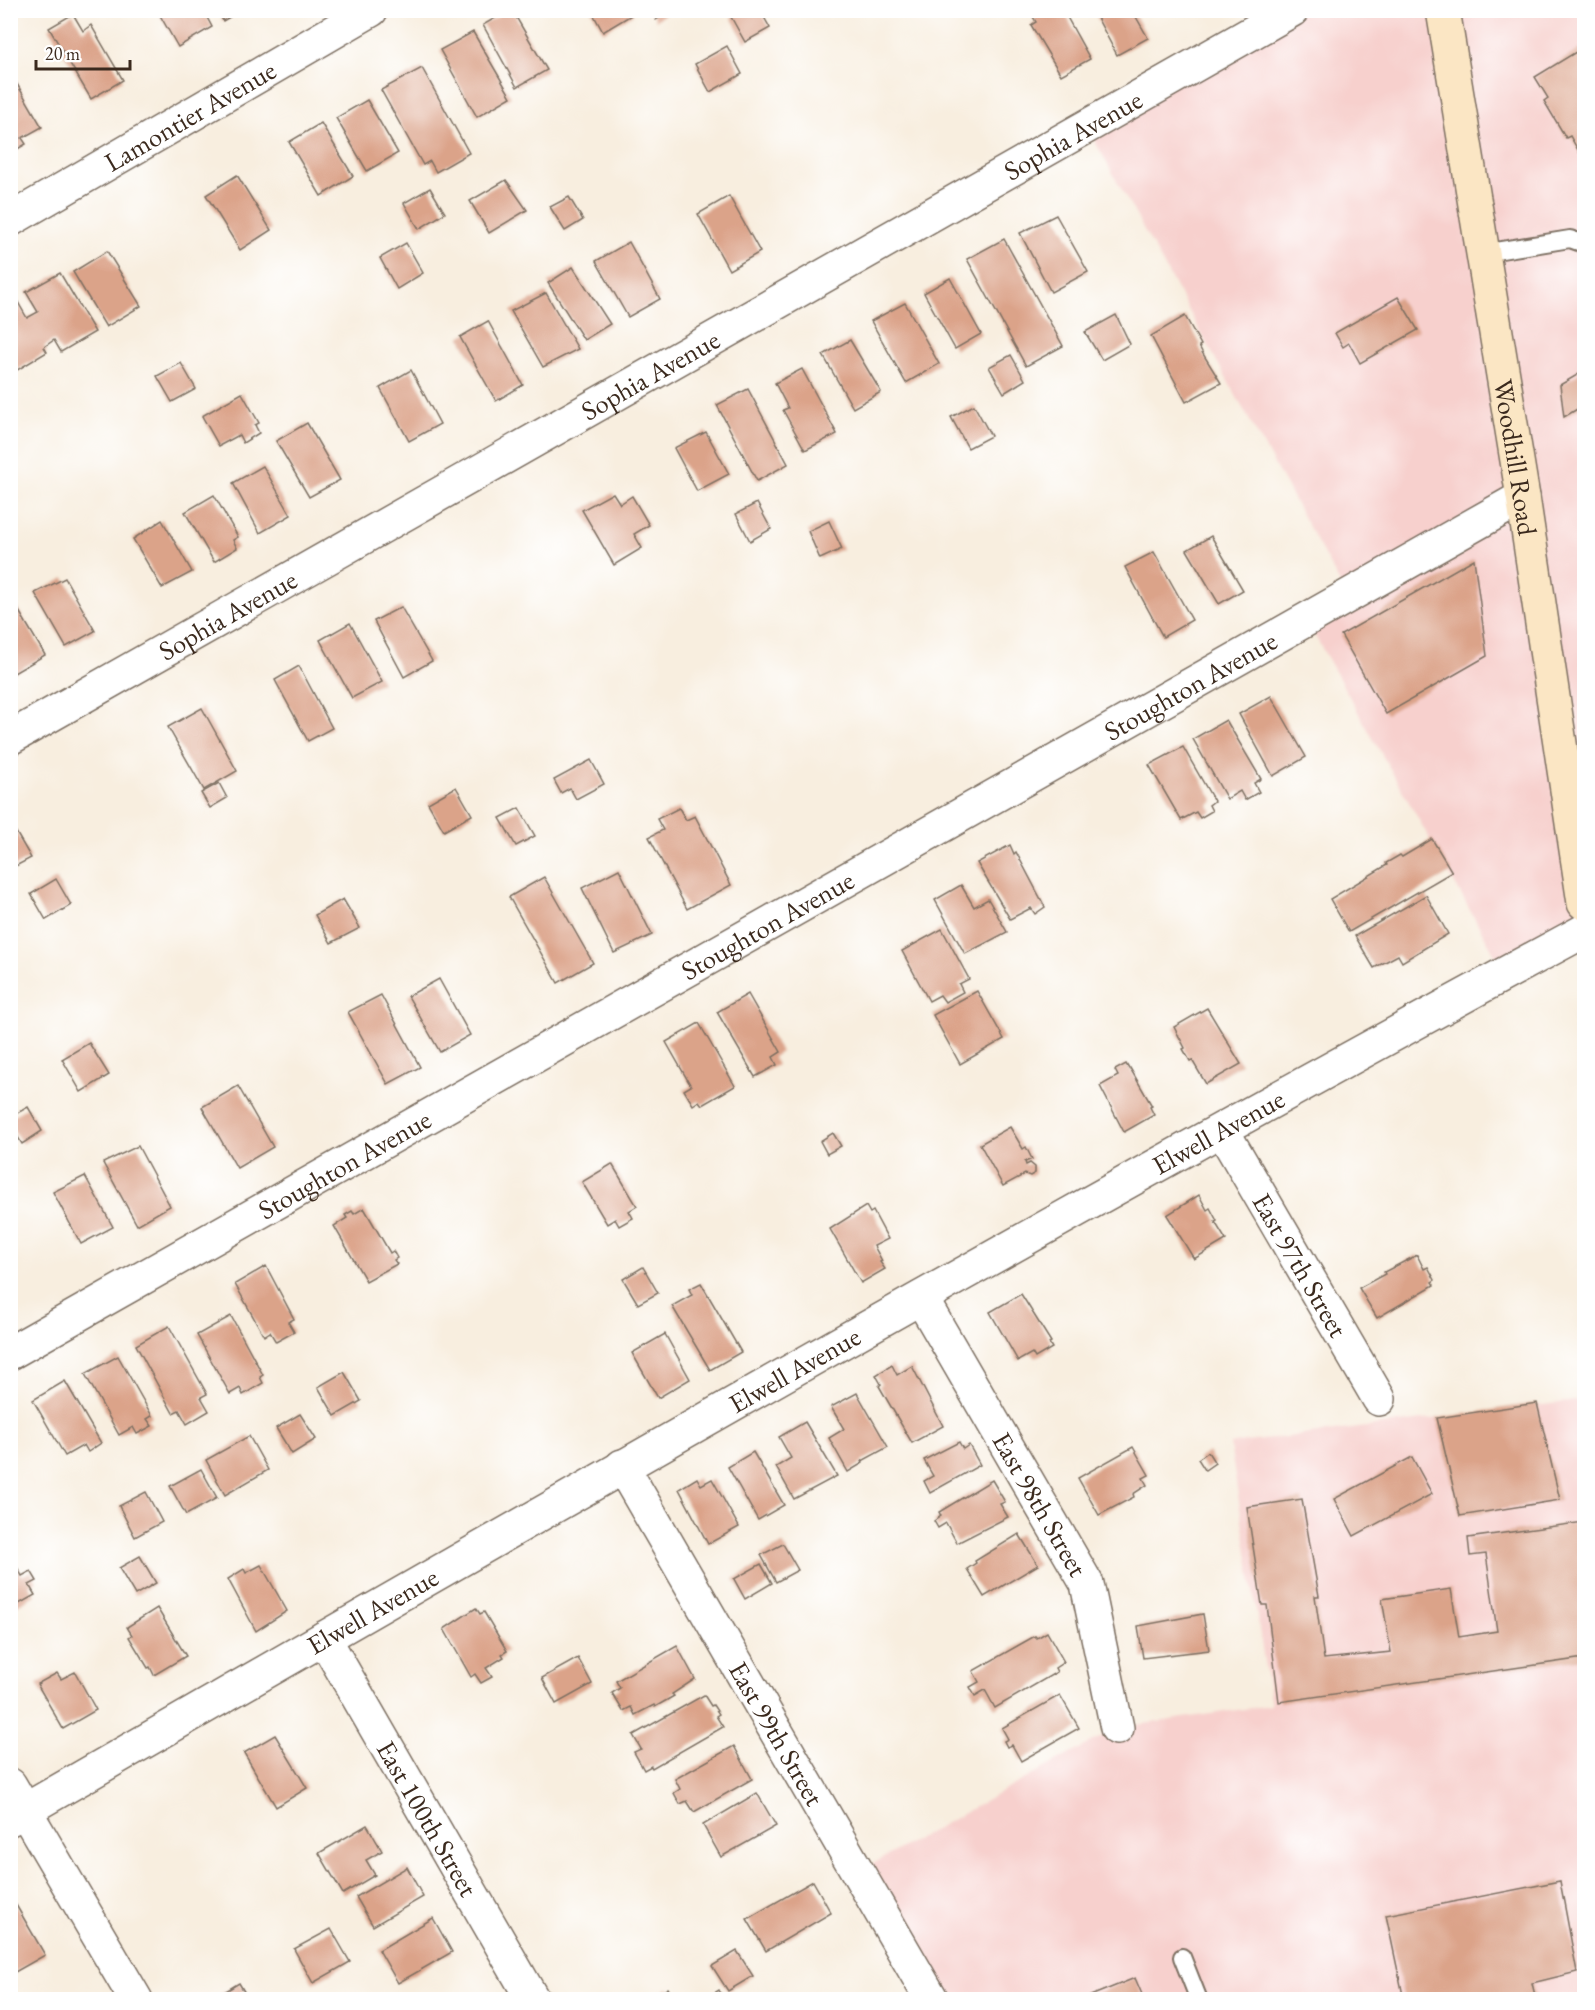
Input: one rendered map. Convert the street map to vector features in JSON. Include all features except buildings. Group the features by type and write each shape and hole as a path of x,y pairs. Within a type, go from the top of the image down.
{"main road":[{"name":"Woodhill Road","path":"1443,10 1523,497 1584,903"}],"street":[{"name":"Sophia Avenue","path":"10,738 1292,10"},
{"name":"Lamontier Avenue","path":"10,220 368,11"},
{"name":"Stoughton Avenue","path":"10,1353 1523,497"},
{"name":"Elwell Avenue","path":"15,1805 324,1638 622,1466 921,1298 1584,931"},
{"name":"East 97th Street","path":"1222,1130 1379,1399"},
{"name":"East 98th Street","path":"921,1298 1087,1584 1117,1728"},
{"name":"East 99th Street","path":"622,1466 932,2000"},
{"name":"East 100th Street","path":"324,1638 533,2000"},
{"path":"15,1805 135,2000"}],"lane":[{"path":"1483,254 1570,239 1584,244"},
{"path":"1182,1957 1199,2000"}],"shaded area":[{"path":"1284,11 1584,11 1584,931 1506,974 1306,620 1347,596 1087,127"},
{"path":"1584,1400 1584,1999 932,1999 858,1872 1117,1728 1271,1705 1230,1444"}]}
